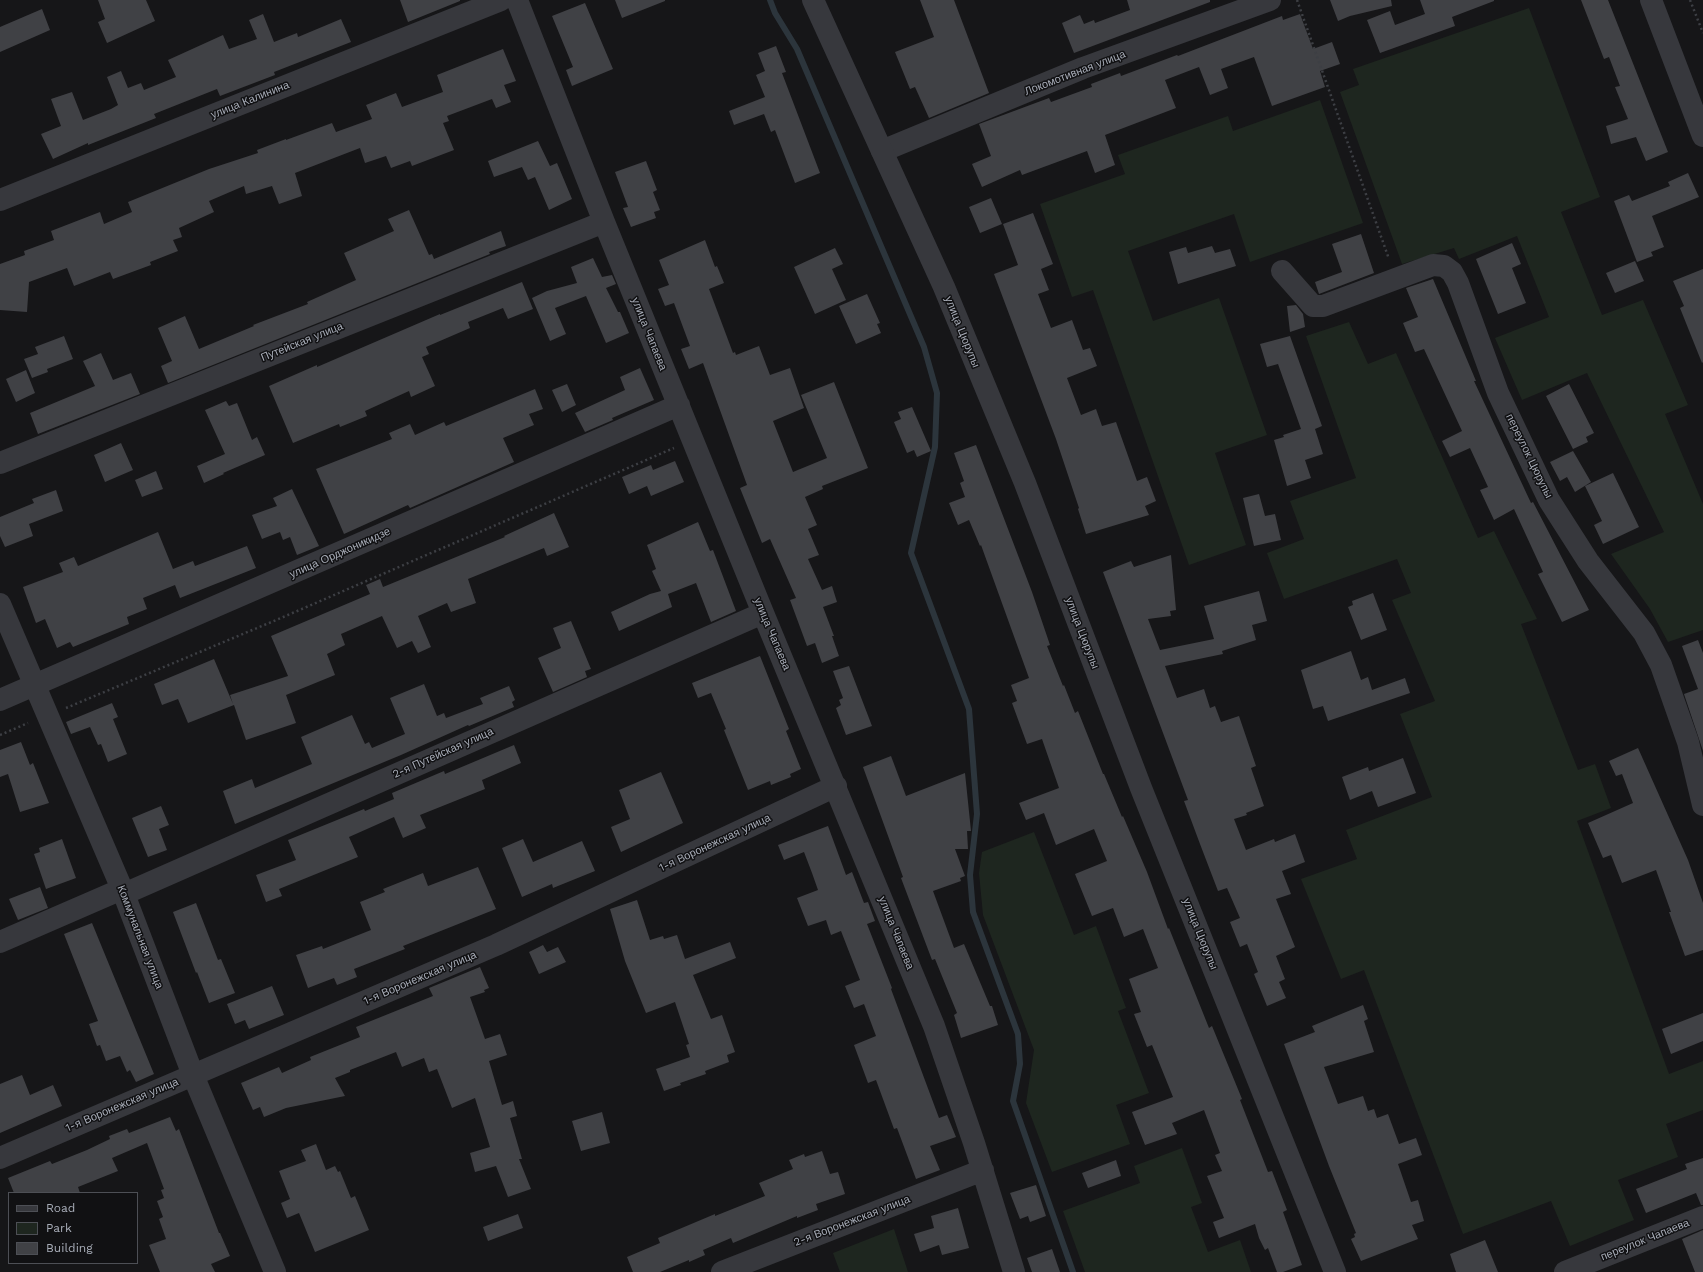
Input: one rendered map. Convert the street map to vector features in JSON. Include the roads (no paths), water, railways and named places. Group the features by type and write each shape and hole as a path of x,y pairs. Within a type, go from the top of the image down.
{"street":[{"name":"улица Калинина","path":"0,200 501,0"},
{"name":"улица Чапаева","path":"517,0 604,222 763,613 836,786 934,1026 983,1170 1014,1272"},
{"name":"улица Цюрупы","path":"813,0 944,287 1024,483 1144,796 1335,1272"},
{"name":"Локомотивная улица","path":"882,151 1083,68 1270,0"},
{"path":"1651,0 1703,136"},
{"name":"Путейская улица","path":"0,463 604,222"},
{"name":"переулок Цюрупы","path":"1282,271 1313,306 1323,306 1433,265 1444,266 1452,272 1458,283 1498,393 1549,500 1588,561 1644,633 1661,665 1688,742 1703,805"},
{"name":"улица Орджоникидзе","path":"0,700 679,405"},
{"name":"Коммунальная улица","path":"0,604 123,891 193,1075 275,1272"},
{"name":"2-я Путейская улица","path":"0,942 123,891 763,613"},
{"name":"1-я Воронежская улица","path":"0,1158 496,945 836,786"},
{"name":"2-я Воронежская улица","path":"722,1272 983,1170"},
{"name":"переулок Чапаева","path":"1566,1272 1703,1217"}],"waterway":[{"path":"770,0 775,13 797,49 924,347 937,393 935,447 911,553 969,709 977,814 970,875 973,912 1018,1034 1020,1064 1013,1101 1073,1272"}]}
